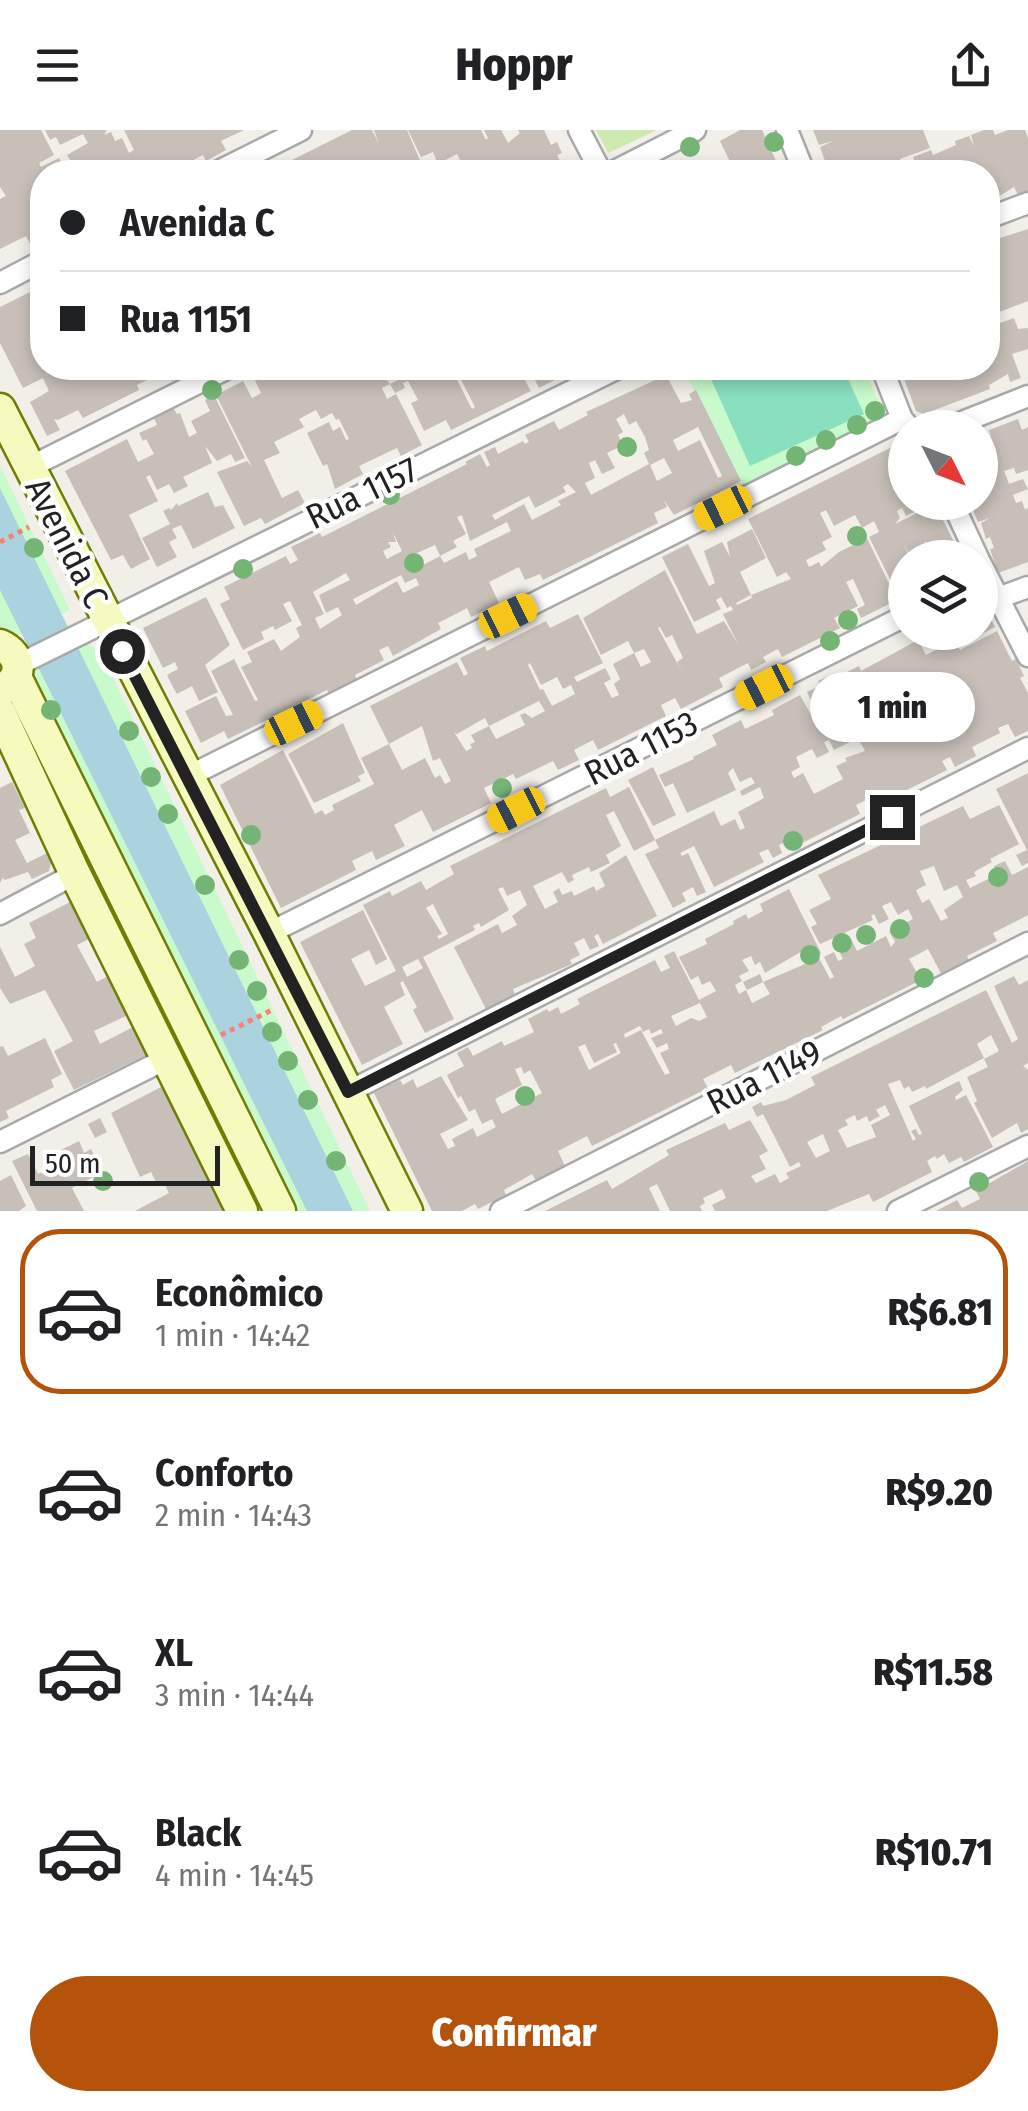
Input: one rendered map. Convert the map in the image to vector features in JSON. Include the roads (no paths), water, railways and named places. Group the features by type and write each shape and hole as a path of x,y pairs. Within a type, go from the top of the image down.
{"street":[{"path":"242,160 301,130"},
{"path":"579,130 595,160"},
{"path":"636,160 695,130"},
{"path":"787,130 799,160"},
{"path":"1000,214 1028,203"},
{"path":"0,283 30,267"},
{"path":"28,468 204,380"},
{"name":"Rua 1157","path":"11,659 95,625 594,380"},
{"path":"887,380 900,410"},
{"path":"993,410 1028,396"},
{"name":"Avenida C","path":"0,409 95,625 187,777 408,1211"},
{"path":"187,777 888,432"},
{"path":"1000,598 1028,587"},
{"path":"998,595 1028,656"},
{"name":"Rua 1153","path":"269,934 888,624"},
{"path":"11,659 280,1211"},
{"path":"0,712 75,874 242,1211"},
{"path":"348,1092 1028,748"},
{"path":"0,914 75,874"},
{"name":"Rua 1149","path":"501,1211 1028,943"},
{"path":"0,1142 168,1058"},
{"path":"898,1211 1028,1146"}],"water":[{"path":"0,488 353,1211 307,1211 0,590"}]}
